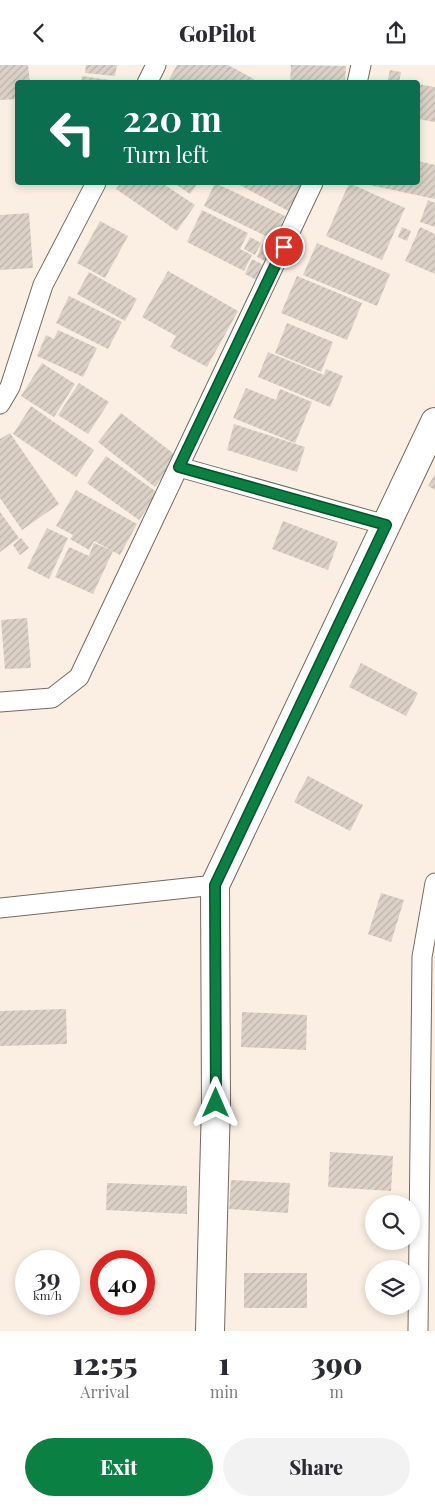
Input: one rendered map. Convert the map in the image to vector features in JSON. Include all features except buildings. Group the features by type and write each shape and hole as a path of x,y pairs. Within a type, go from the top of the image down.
{"street":[{"path":"148,80 156,65"},
{"path":"358,80 361,65"},
{"path":"0,404 10,387 43,285 95,185"},
{"path":"0,702 52,698 79,677 312,185"},
{"path":"210,1331 216,1103 215,885 435,421"},
{"path":"179,467 386,525"},
{"path":"418,1331 422,957 435,883"},
{"path":"0,908 215,885"}],"route":[{"path":"216,1103 215,885 386,525 179,467 284,247"}]}
